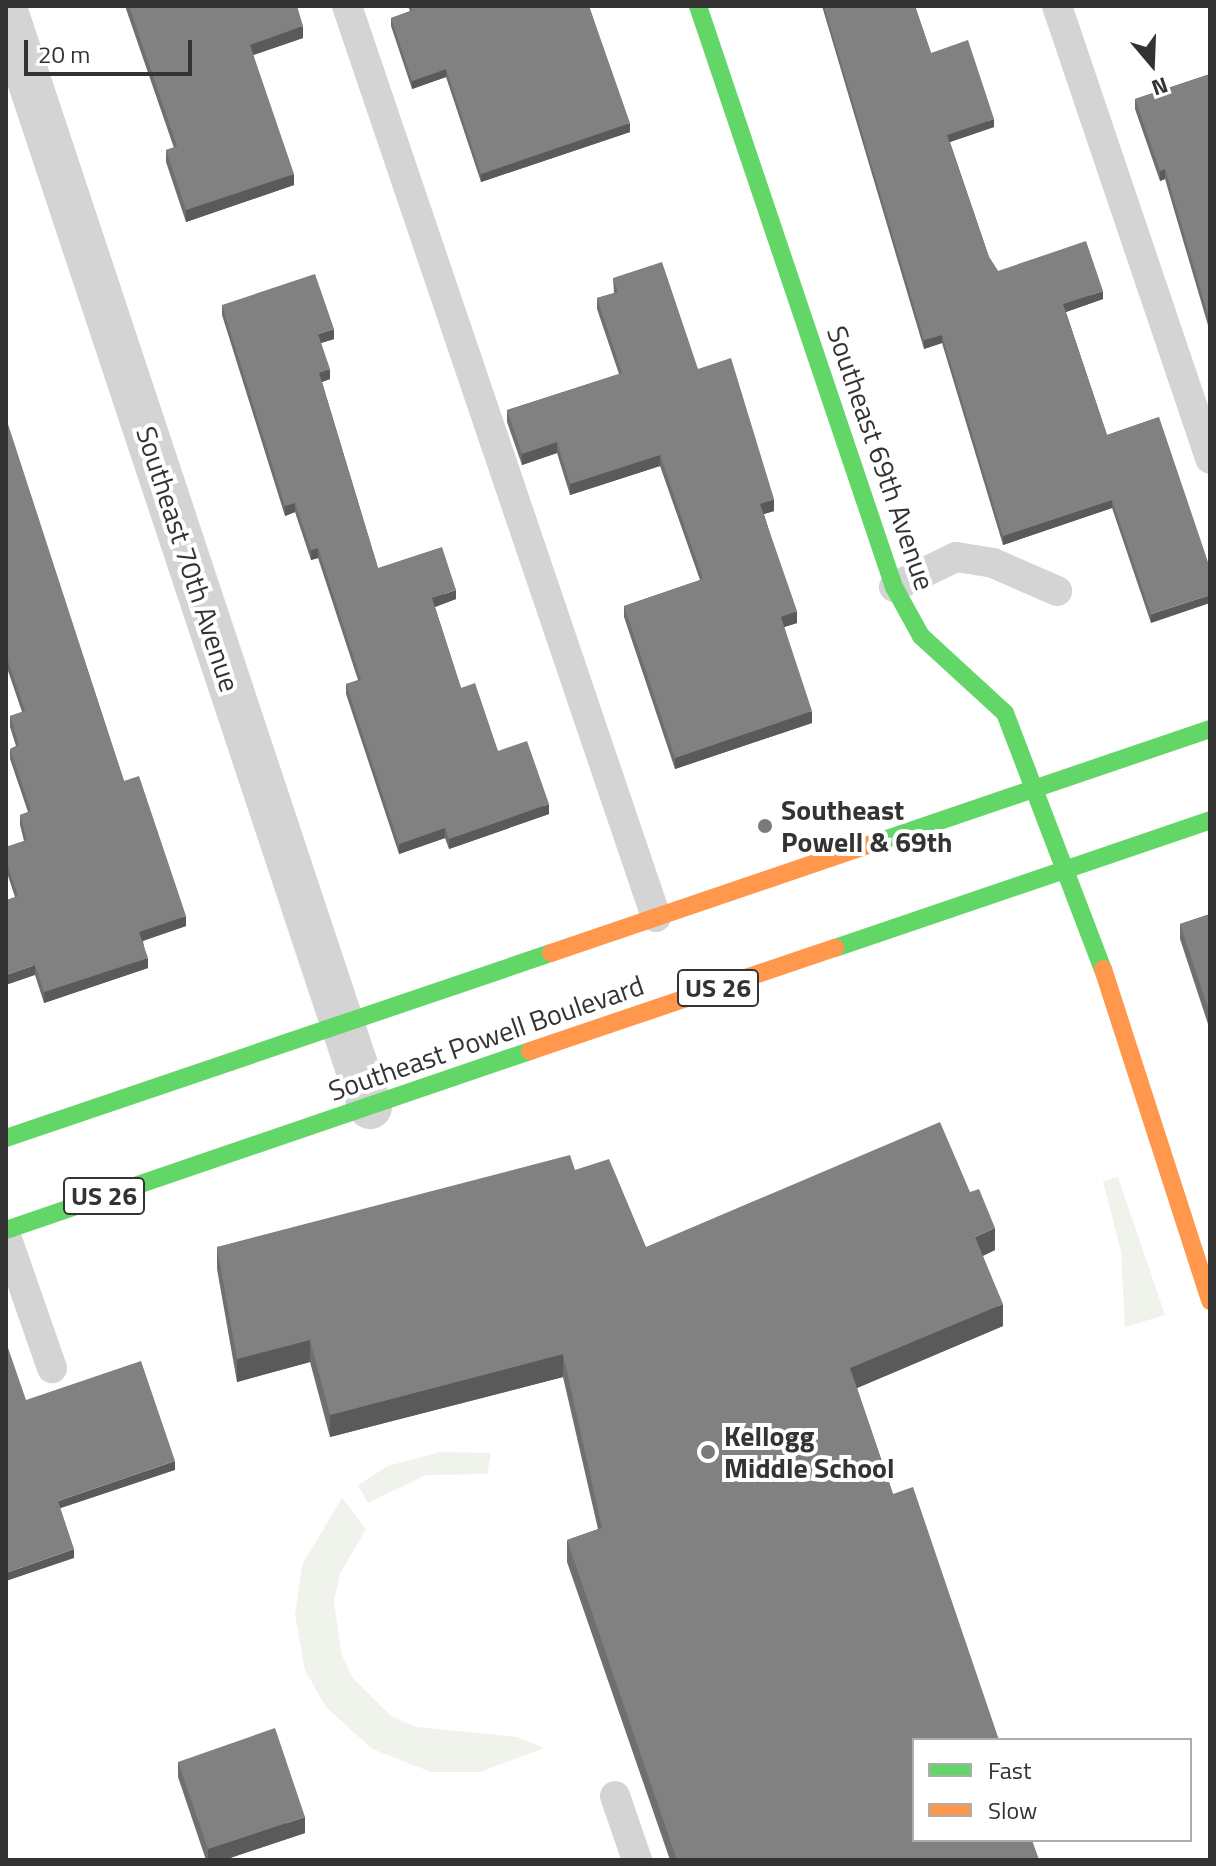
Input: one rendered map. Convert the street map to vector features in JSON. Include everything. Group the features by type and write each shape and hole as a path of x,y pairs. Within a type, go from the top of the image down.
{"main road":[{"name":"Southeast 69th Avenue","path":"698,6 894,587 921,636 1005,713 1066,869 1210,1301"},
{"path":"6,1138 1210,729"},
{"name":"Southeast Powell Boulevard","path":"6,1233 1210,820"}],"street":[{"name":"Southeast 70th Avenue","path":"6,11 19,97 370,1107"}],"lane":[{"path":"347,6 656,917"},
{"path":"1057,6 1210,459"},
{"path":"894,587 956,557 993,563 1057,591"},
{"path":"6,1233 52,1368"},
{"path":"615,1796 637,1860"}],"shaded area":[{"path":"1118,1177 1165,1315 1125,1327 1121,1252 1103,1181"},
{"path":"440,1452 491,1453 487,1474 426,1475 368,1503 358,1485 388,1466"},
{"path":"342,1498 366,1529 340,1574 334,1601 341,1653 353,1678 391,1716 416,1727 517,1737 544,1748 480,1772 431,1772 372,1749 326,1707 305,1670 295,1615 302,1565"}],"building":[{"path":"129,6 297,6 303,26 250,45 294,174 186,210 166,150 177,146"},
{"path":"411,6 589,6 630,123 481,174 446,69 412,81 391,18 412,11"},
{"path":"824,6 915,6 931,53 968,40 994,119 947,135 989,257 998,271 1086,241 1103,291 1063,304 1107,435 1159,417 1210,568 1210,595 1151,614 1112,500 1003,536 942,335 924,340"},
{"path":"1210,74 1210,322 1165,169 1160,171 1135,99"},
{"path":"662,262 698,369 731,358 774,499 760,504 797,611 781,617 812,711 675,758 624,606 703,579 660,455 570,484 557,442 522,454 507,410 622,373 597,298 618,292 613,278"},
{"path":"315,274 334,329 318,334 330,369 319,373 378,568 442,547 456,590 432,598 461,688 475,683 498,751 527,741 549,804 449,839 445,828 399,844 346,684 361,680 318,548 311,550 295,503 285,506 222,305"},
{"path":"7,421 124,781 139,776 186,916 139,932 148,958 44,992 35,965 6,975 6,900 18,896 6,860 6,847 27,840 20,815 31,811 10,749 19,745 10,716 25,711 6,655"},
{"path":"1210,914 1210,1014 1180,924"},
{"path":"940,1122 970,1192 979,1189 995,1228 975,1237 1003,1304 850,1368 893,1494 913,1487 998,1738 912,1738 912,1842 1033,1842 1039,1860 677,1860 567,1540 602,1528 563,1354 330,1415 310,1340 237,1359 217,1247 570,1155 575,1170 609,1159 646,1247"},
{"path":"6,1342 26,1400 141,1361 175,1461 58,1501 74,1549 6,1573"},
{"path":"275,1728 305,1817 208,1849 178,1762"}],"traffic: fast":[{"path":"698,6 894,587 921,636 1005,713 1103,969"},
{"path":"875,843 1210,729"},
{"path":"835,948 1210,820"},
{"path":"6,1138 551,953"},
{"path":"6,1230 530,1051"}],"traffic: slow":[{"path":"551,953 875,843"},
{"path":"530,1051 835,948"},
{"path":"1103,969 1210,1301"}],"place":[{"name":"Southeast Powell & 69th","path":"765,826"},
{"name":"Kellogg Middle School","path":"708,1452"}]}
